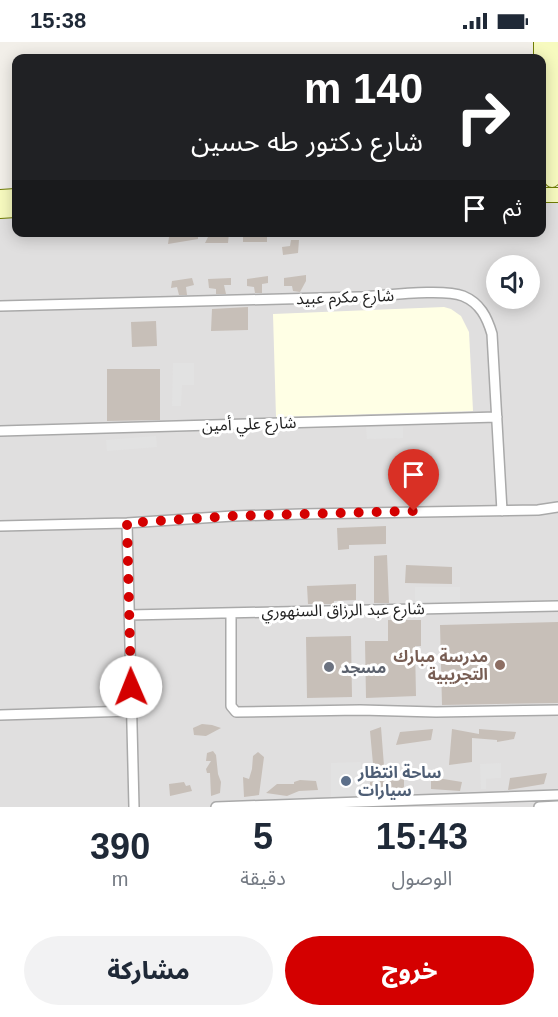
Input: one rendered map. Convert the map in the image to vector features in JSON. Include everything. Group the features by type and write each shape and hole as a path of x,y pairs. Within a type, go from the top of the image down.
{"street":[{"path":"549,180 551,42"},
{"path":"546,129 549,180"},
{"name":"شارع مكرم عبيد","path":"0,306 448,293 463,296 477,305 489,322 494,351 502,511"},
{"name":"شارع علي أمين","path":"0,431 497,417"},
{"path":"0,526 127,523 242,515 502,511 558,507"},
{"path":"127,523 134,807"},
{"name":"شارع عبد الرزاق السنهوري","path":"129,615 558,606"},
{"path":"231,613 231,706 236,712 558,710"},
{"path":"0,715 132,711"},
{"path":"216,807 386,805 558,795"},
{"path":"539,807 558,806"}],"shaded area":[{"path":"546,188 558,188 558,807 0,807 0,204 12,204 12,237 546,237"},
{"path":"444,307 461,316 469,332 473,411 276,417 273,314"},
{"path":"173,363 194,363 194,385 182,385 181,406 172,406"},
{"path":"366,427 403,427 403,438 367,439"},
{"path":"156,436 157,447 107,451 106,440"},
{"path":"415,587 460,587 460,605 415,605"},
{"name":"ساحة انتظار سيارات","path":"361,762 361,800 331,800 331,763"},
{"path":"501,763 501,778 486,779 486,789 481,789 480,764"}],"building":[{"path":"169,237 198,237 198,239 168,244"},
{"path":"208,237 229,237 228,243 205,243"},
{"path":"243,237 267,237 267,242 243,242"},
{"path":"291,240 299,240 298,253 283,255 282,247 290,246"},
{"path":"306,275 306,281 300,292 293,291 292,286 284,286 284,278"},
{"path":"268,276 268,283 262,284 262,293 255,293 254,287 247,286 247,279"},
{"path":"192,278 194,285 186,287 187,295 179,295 177,287 171,288 172,281"},
{"path":"231,278 231,285 224,285 226,294 216,294 216,289 209,288 208,279"},
{"path":"248,307 248,330 211,331 212,309"},
{"path":"156,321 157,346 132,347 131,322"},
{"path":"107,369 160,369 160,420 107,421"},
{"path":"386,526 386,544 349,545 349,549 338,550 337,528"},
{"path":"387,555 389,603 374,603 374,556"},
{"path":"406,565 452,567 452,584 405,583"},
{"path":"356,584 356,600 334,601 334,604 308,604 307,586"},
{"path":"388,620 421,620 421,646 415,646 416,696 366,698 365,641 388,641"},
{"name":"مدرسة مبارك التجريبية","path":"558,622 558,703 442,705 440,625"},
{"name":"مسجد","path":"351,636 352,697 307,698 306,637"},
{"path":"202,724 221,728 206,736 194,735 193,728"},
{"path":"381,727 384,766 373,764 370,731"},
{"path":"433,729 431,740 396,745 400,732"},
{"path":"452,729 479,734 479,729 516,732 514,739 497,742 497,740 472,738 472,762 449,765"},
{"path":"213,751 216,755 221,782 220,793 211,796 210,773 207,773 206,769 211,761 206,761 207,753"},
{"path":"258,752 264,757 259,795 244,797 243,777 249,779 253,756"},
{"path":"547,773 544,784 508,790 510,778"},
{"path":"431,777 462,782 460,791 431,789"},
{"path":"404,779 404,790 370,793 370,782 385,780 386,787 388,780"},
{"path":"300,780 316,781 318,790 299,791 287,796 266,793 277,784 294,784"},
{"path":"184,782 186,786 190,785 192,791 170,796 169,784"}],"place":[{"name":"مدرسة مبارك التجريبية","path":"500,665"},
{"name":"مسجد","path":"329,667"},
{"name":"ساحة انتظار سيارات","path":"346,781"}],"route":[{"path":"131,687 127,523 233,516 414,511"}]}
